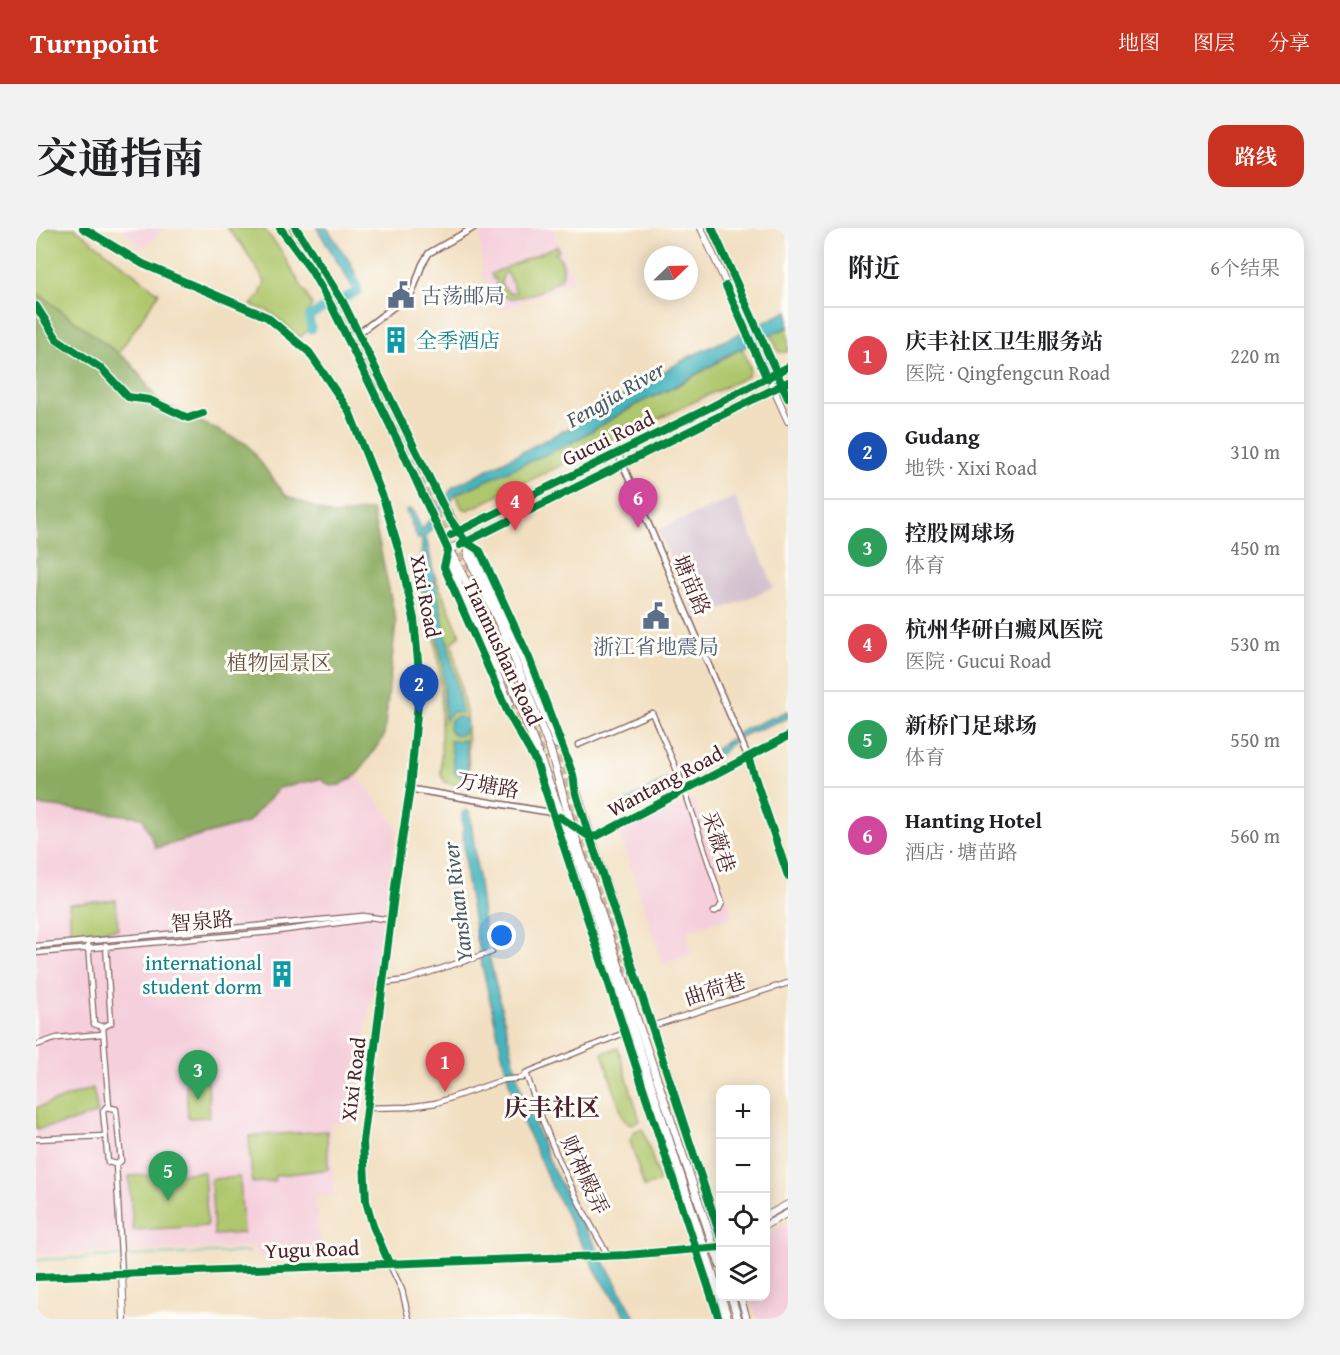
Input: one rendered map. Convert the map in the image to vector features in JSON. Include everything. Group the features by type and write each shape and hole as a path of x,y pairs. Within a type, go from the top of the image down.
{"highway":[{"path":"466,542 516,642 556,744"},
{"path":"448,550 462,596 509,703"}],"main road":[{"name":"Xixi Road","path":"83,228 143,264 234,301 275,322 309,352 342,399 384,500 414,619 420,682 410,789 363,1142 363,1188 373,1226 389,1263"},
{"name":"Tianmushan Road","path":"280,228 311,270 332,307 427,501 448,550 470,589 499,650 557,815 624,1033 719,1319"},
{"path":"296,228 335,288 358,333"},
{"path":"701,228 754,351 788,421"},
{"path":"712,228 764,346 777,373 785,383 788,398"},
{"name":"Tianmushan Road","path":"358,333 448,516 466,542 468,556 509,645 550,749 572,826 716,1246"},
{"name":"Gucui Road","path":"443,539 788,367"},
{"name":"Gucui Road","path":"448,550 785,383"},
{"name":"Tianmushan Road","path":"466,542 480,551 529,658 573,774 576,794 716,1224"},
{"name":"Tianmushan Road","path":"448,550 444,567 508,713 536,762 578,862 716,1280"},
{"path":"770,1213 788,1204"},
{"path":"770,1222 788,1213"},
{"path":"697,1251 716,1246"},
{"name":"Yugu Road","path":"36,1277 697,1251"},
{"path":"123,1274 124,1319"},
{"name":"Tianmushan Road","path":"723,1301 728,1319"},
{"path":"733,1301 738,1319"},
{"path":"742,1301 747,1319"}],"street":[{"path":"358,333 412,293 422,265 429,254 473,228"},
{"name":"塘苗路","path":"618,453 748,757"},
{"name":"采薇巷","path":"578,745 652,713 681,778 722,903 714,912"},
{"name":"Wantang Road","path":"557,815 590,837 604,833 788,736"},
{"path":"748,757 788,876"},
{"name":"万塘路","path":"410,789 557,815"},
{"name":"智泉路","path":"36,953 105,942 271,932 370,918 391,920"},
{"path":"88,944 94,1024 103,1027 111,1023 105,942"},
{"name":"智泉路","path":"36,946 88,944"},
{"path":"384,983 406,980 491,952"},
{"name":"曲荷巷","path":"652,1026 788,982"},
{"path":"103,1027 109,1107"},
{"path":"367,1108 430,1104 488,1084 522,1078 526,1073 624,1033"},
{"path":"36,1045 57,1038 103,1034"},
{"name":"财神殿弄","path":"526,1073 540,1117 605,1255"},
{"path":"109,1107 116,1109 120,1161 115,1164 108,1162 105,1136 104,1110 109,1107"},
{"path":"36,1139 105,1136"},
{"path":"115,1164 123,1274"},
{"path":"389,1263 402,1290 410,1319"}],"shaded area":[{"path":"121,228 165,228 142,249"},
{"path":"552,228 574,280 502,310 498,309 483,276 479,229"},
{"path":"735,497 774,587 697,620 658,530"},
{"path":"357,775 397,826 352,1122 329,1124 334,1195 316,1197 320,1254 257,1258 256,1247 36,1255 36,805 142,817 246,823 279,788 320,779 340,785"},
{"path":"694,798 733,917 687,931 692,954 663,964 620,833"},
{"path":"788,1223 788,1319 757,1319 751,1301 770,1301 770,1233"}],"green space":[{"path":"36,228 75,228 159,293 118,354 36,292"},
{"path":"227,228 263,228 280,249 312,305 306,315 309,330 300,337 269,311 251,305 260,295 265,282 242,245"},
{"path":"557,246 559,251 555,253 562,262 563,268 561,279 554,284 533,294 511,298 503,296 497,289 496,278 493,279 491,274","holes":["507,272 516,292 508,292 501,284 503,275"]},
{"name":"植物园景区","path":"36,292 130,362 159,402 247,444 285,495 332,515 372,510 396,622 384,736 357,775 340,785 330,786 320,779 279,788 247,823 156,848 142,817 36,805"},
{"path":"788,327 788,352 779,352 771,335"},
{"path":"742,348 750,367 748,376 468,510 462,508 456,494 571,443 648,398 675,387"},
{"path":"429,562 460,635 452,643 466,712 470,787 446,783 441,776 440,676 433,629 416,579"},
{"path":"116,900 118,929 71,933 69,904"},
{"path":"618,1048 640,1121 631,1124 624,1120 602,1053"},
{"path":"208,1081 210,1117 188,1118 186,1083"},
{"path":"93,1088 98,1113 64,1124 36,1129 36,1108"},
{"path":"643,1129 660,1182 644,1187 630,1140 635,1131"},
{"path":"327,1131 328,1169 275,1176 274,1181 252,1183 249,1136"},
{"path":"204,1172 207,1226 133,1230 129,1176"},
{"path":"240,1177 243,1233 214,1235 211,1179"}],"water":[{"path":"317,228 327,228 351,264 361,288 355,291"},
{"path":"788,311 788,327 723,357 711,366 635,405 571,443 456,494 426,537 462,713 452,712 445,720 443,665 434,619 417,566 421,563 422,538 418,539 406,511 410,509 413,511 422,530 453,487 581,422 687,358"},
{"path":"788,711 788,718 746,734 734,741 719,756 613,814 615,807 703,759 743,730"},
{"path":"458,717 466,722 467,726 462,734 458,735 450,730 449,726 454,718"},
{"path":"465,740 468,774 464,779 455,773 450,741"},
{"path":"466,810 470,813 487,947 521,1091 554,1172 636,1319 628,1319 597,1273 553,1189 523,1122 508,1079 479,952 466,876 462,813"}],"waterway":[{"path":"311,329 309,316 358,291 353,279"},
{"path":"124,1256 249,1252"},
{"path":"36,1260 119,1256"}],"tunnel":[{"path":"290,228 310,256"},
{"path":"328,284 484,601 522,686"},
{"path":"509,703 542,769"},
{"path":"530,724 544,760"},
{"path":"557,744 578,818"},
{"path":"569,807 630,989"}],"cycle path":[{"path":"83,228 143,264 267,317 309,352 349,411 384,500 399,551 414,619 420,682 410,789 396,879 363,1142 366,1201 373,1226 389,1263"},
{"path":"280,228 311,270 332,307 403,452 448,550 444,567 508,713 536,762 719,1319"},
{"path":"296,228 343,302 448,516 466,542 480,551 529,658 573,775 576,794 716,1223"},
{"path":"712,228 788,398"},
{"path":"726,286 767,379"},
{"path":"36,306 57,339 102,369 128,397 150,400 188,418 203,413"},
{"path":"451,535 788,367"},
{"path":"460,545 788,382"},
{"path":"560,817 590,837 597,836 788,736"},
{"path":"748,757 788,876"},
{"path":"36,1277 627,1255 716,1247"}],"place":[{"name":"古荡邮局","path":"401,295"},
{"name":"全季酒店","path":"396,340"},
{"name":"Hanting Hotel","path":"638,528"},
{"name":"杭州华研白癜风医院","path":"515,531"},
{"name":"浙江省地震局","path":"656,616"},
{"name":"Gudang","path":"419,714"},
{"name":"international student dorm","path":"282,974"},
{"name":"庆丰社区卫生服务站","path":"445,1092"},
{"name":"控股网球场","path":"198,1100"},
{"name":"新桥门足球场","path":"168,1201"}],"district":[{"name":"庆丰社区","path":"552,1107"}],"water label":[{"name":"Fengjia River","path":"615,394"},
{"name":"Yanshan River","path":"457,902"}]}
